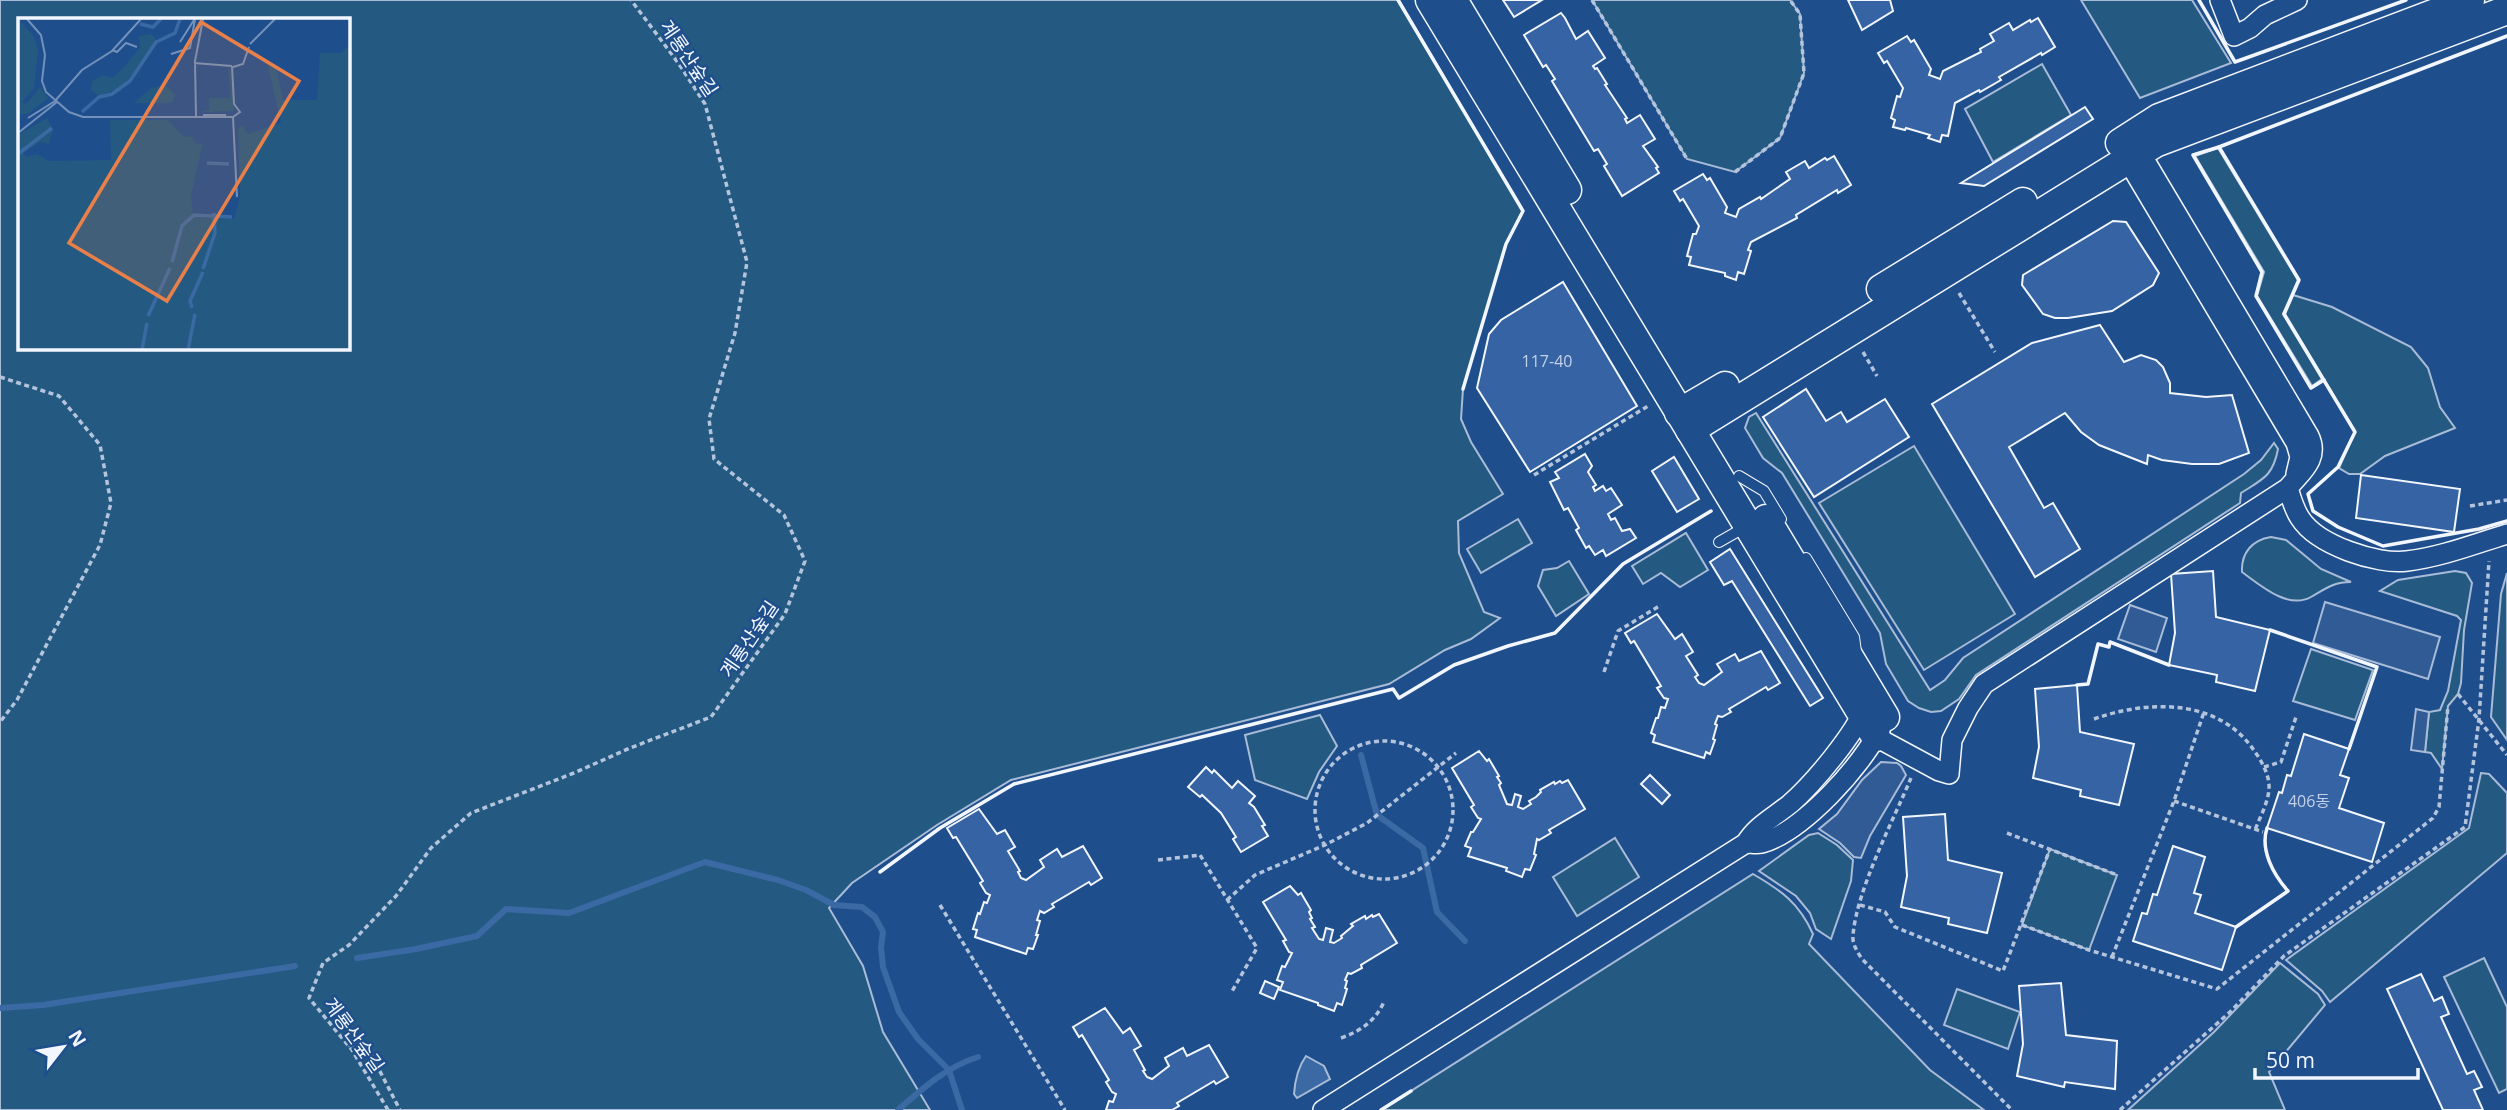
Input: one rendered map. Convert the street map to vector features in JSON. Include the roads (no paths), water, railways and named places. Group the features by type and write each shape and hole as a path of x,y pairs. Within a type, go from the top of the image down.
{"street":[{"path":"1430,0 1692,417 1739,476 1870,706"},
{"path":"1453,0 1692,417 1747,526 1870,706 1900,736 1950,767 1952,740 1984,684 2292,483 2310,462 2312,442 2129,148"},
{"path":"2220,0 2234,36 2250,28 2265,15 2297,0"},
{"path":"1692,417 2129,148 2159,118 2470,0"},
{"path":"2129,148 2169,137 2507,10"},
{"path":"2129,148 2145,189 2300,451 2292,483 2300,520 2324,540 2371,558 2404,562 2437,556 2507,534"},
{"path":"1323,1110 1746,844 1753,831 1791,803 1807,787 1870,706"}],"lane":[{"path":"1739,476 1765,491 1785,525"},
{"path":"1719,542 1747,526"},
{"path":"1799,547 1854,637 1870,706"}],"waterway":[{"path":"1361,755 1377,815 1423,848 1437,912 1465,941"},
{"path":"357,958 477,936 506,909 569,913 705,862 778,880 806,890 834,905 862,907 875,917 883,932 883,967 899,1012 918,1039 949,1070 962,1110"},
{"path":"0,1008 43,1005 295,966"},
{"path":"898,1110 945,1073 978,1057"}]}
